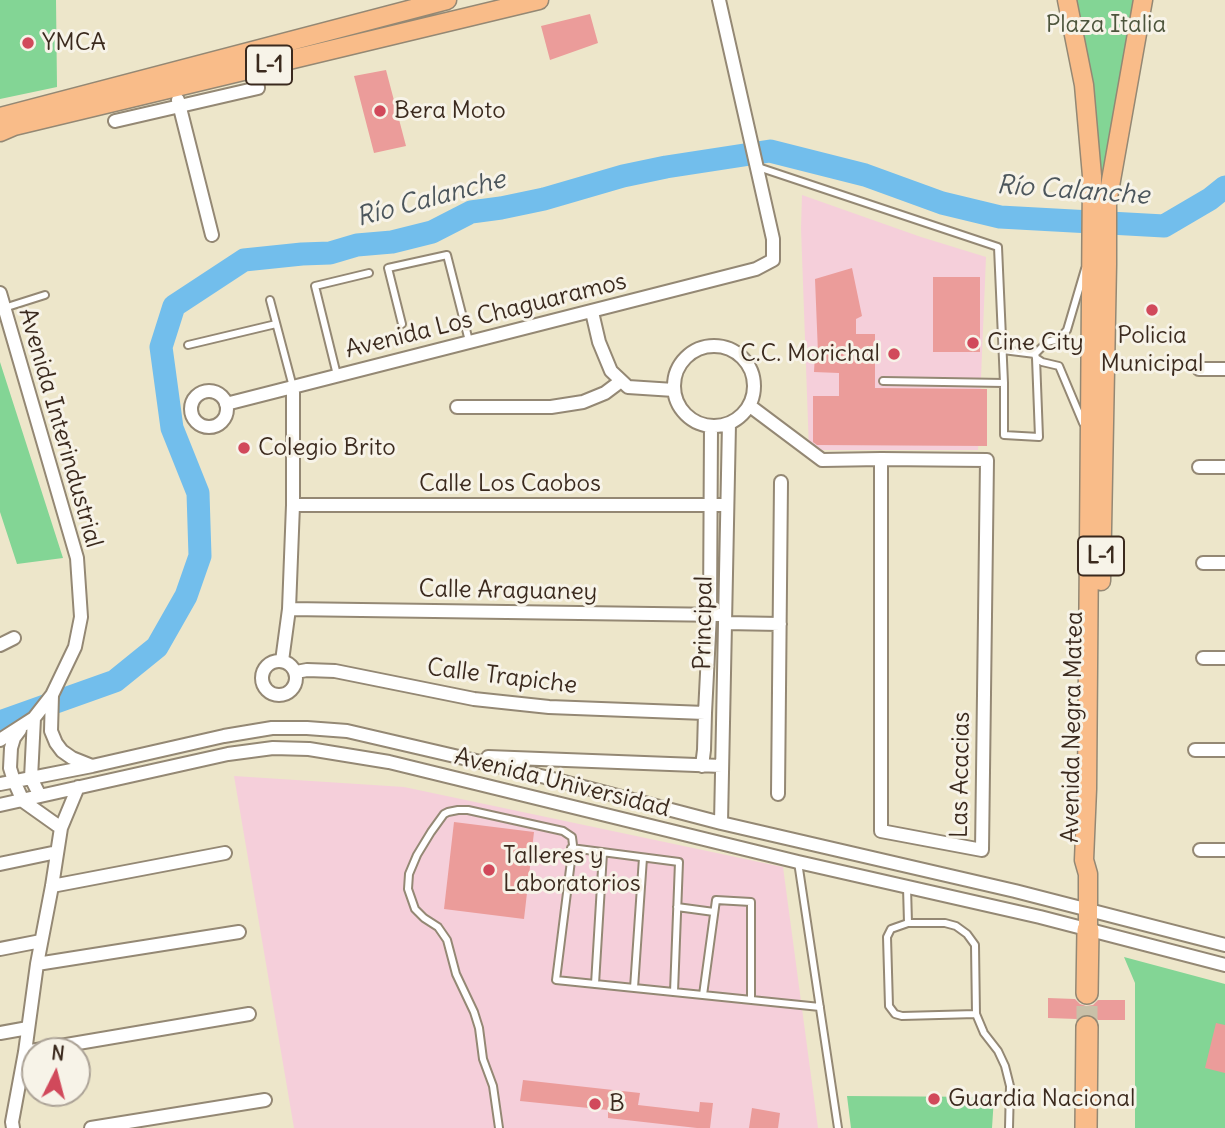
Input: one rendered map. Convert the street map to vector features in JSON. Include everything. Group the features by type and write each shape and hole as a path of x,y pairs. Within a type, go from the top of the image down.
{"highway":[{"path":"1087,993 1088,920"},
{"path":"1086,1128 1087,1027"}],"main road":[{"name":"L-1","path":"0,117 447,0"},
{"name":"L-1","path":"0,132 14,126 539,0"},
{"name":"Avenida Negra Matea","path":"1088,874 1084,860 1090,439 1099,202 1145,0"},
{"name":"Avenida Negra Matea","path":"1067,2 1084,85 1092,176 1099,202"},
{"name":"Avenida Negra Matea","path":"1088,874 1095,858 1107,264 1097,239"},
{"name":"L-1","path":"1088,874 1088,920"}],"street":[{"path":"719,0 757,162"},
{"path":"115,121 258,88 255,68"},
{"path":"175,88 212,235"},
{"name":"Avenida Los Chaguaramos","path":"226,404 756,269 773,260 773,239 757,162"},
{"name":"Avenida Interindustrial","path":"0,293 77,558 81,617 75,648 52,695 34,718 0,740"},
{"path":"592,312 604,358 621,381 628,387 674,390"},
{"path":"716,345 730,348 750,366 755,380 750,406 741,417 729,424 711,426 697,423 686,415 678,404 674,390 680,363 690,353 702,347 716,345"},
{"path":"1199,369 1225,369"},
{"path":"457,407 551,407 594,398 621,381"},
{"path":"282,661 289,609 293,505 293,387"},
{"name":"Las Acacias","path":"750,406 822,460 881,459 987,460 982,850 881,831 881,459"},
{"name":"Principal","path":"721,823 729,424"},
{"name":"Principal","path":"702,766 710,614 711,426"},
{"path":"1199,467 1225,467"},
{"path":"778,794 781,482"},
{"name":"Calle Los Caobos","path":"293,505 727,505"},
{"path":"1203,563 1225,563"},
{"name":"Calle Araguaney","path":"289,609 710,614 725,619 780,624"},
{"path":"0,645 14,638"},
{"path":"1203,657 1225,657"},
{"path":"270,663 288,663 296,672 297,682 290,692 281,695 269,692 263,684 263,672 270,663"},
{"name":"Calle Trapiche","path":"296,672 335,671 474,699 549,707 705,713"},
{"name":"Avenida Interindustrial","path":"52,695 51,731 55,743 72,758 92,766"},
{"path":"34,718 31,778 40,796"},
{"path":"22,726 11,748 10,768 14,781 23,801 61,828"},
{"name":"Avenida Universidad","path":"0,784 224,736 272,729 347,731 545,777 796,841 1015,891 1088,920"},
{"name":"Avenida Universidad","path":"0,806 228,754 273,748 309,749 389,762 798,862 1040,917 1088,920"},
{"path":"1195,750 1225,750"},
{"name":"Avenida Universidad","path":"457,756 722,766"},
{"path":"27,1037 61,828 78,787"},
{"path":"796,841 798,862"},
{"path":"1200,850 1225,850"},
{"path":"0,864 57,852"},
{"path":"52,886 225,853"},
{"path":"1088,920 1225,945"},
{"path":"1088,920 1106,933 1225,965"},
{"path":"37,964 239,932"},
{"path":"0,949 41,941"},
{"path":"91,1041 249,1014"},
{"path":"0,1033 28,1028"},
{"path":"13,1128 21,1074"},
{"path":"92,1128 265,1100"}],"lane":[{"path":"757,162 998,247 1004,435 1038,437 1036,356 1047,342 1059,339 1066,330 1097,239"},
{"path":"402,324 388,268 447,255 469,343"},
{"path":"337,376 314,286 369,273"},
{"path":"4,308 45,295"},
{"path":"270,300 293,387"},
{"path":"188,345 276,324"},
{"path":"1003,350 1036,356 1042,362 1059,366 1090,439"},
{"path":"883,381 1004,383"},
{"path":"499,1128 477,1020 456,974 447,940 438,927 419,914 408,889 409,874 417,855 444,814 468,810 566,832 572,837 556,981 820,1007"},
{"path":"571,848 679,862 674,992"},
{"path":"595,984 603,853"},
{"path":"634,988 643,858"},
{"path":"798,862 838,1128"},
{"path":"907,887 908,923"},
{"path":"703,995 716,900 751,902 751,1000"},
{"path":"677,907 714,912"},
{"path":"976,1014 895,1014 889,1006 887,937 891,929 908,923 945,923 956,926 967,934 975,945 976,1014 984,1033 1006,1066 1010,1086 1009,1128"}],"shaded area":[{"name":"C.C. Morichal","path":"802,195 986,257 978,450 809,450"},
{"path":"234,776 404,787 783,867 818,1128 294,1128"}],"green space":[{"name":"YMCA","path":"0,0 56,0 57,87 0,99"},
{"name":"Plaza Italia","path":"1075,0 1135,0 1102,183 1094,170 1089,68"},
{"path":"0,362 63,558 17,564 0,512"},
{"path":"1124,957 1225,984 1225,1128 1135,1128 1135,983"},
{"path":"847,1096 994,1097 992,1128 851,1128"}],"building":[{"path":"590,14 598,43 550,60 541,26"},
{"name":"Bera Moto","path":"386,70 406,146 374,153 354,76"},
{"path":"852,268 862,316 856,319 856,334 875,334 875,388 987,389 987,446 817,445 813,442 813,396 839,396 839,373 814,372 815,353 818,353 815,279"},
{"path":"933,277 980,277 980,352 933,352"},
{"name":"Talleres y Laboratorios","path":"454,822 534,832 524,919 444,909"},
{"path":"1048,998 1075,999 1086,1006 1093,1005 1098,1000 1125,1000 1125,1020 1098,1020 1088,1014 1077,1019 1048,1018"},
{"path":"1216,1023 1225,1025 1225,1073 1205,1068"},
{"name":"B","path":"523,1080 640,1093 638,1105 699,1112 700,1102 713,1103 710,1128 608,1118 608,1110 520,1101"},
{"path":"752,1108 780,1113 778,1128 749,1128"}],"waterway":[{"name":"Río Calanche","path":"0,722 115,681 157,647 186,596 200,556 198,493 172,428 161,347 174,306 244,260 330,253 357,245 392,242 432,232 471,212 544,199 623,176 666,167 770,151 865,175 942,203 1000,217 1164,226 1225,187"}],"tunnel":[{"path":"1087,993 1087,1027"}],"place":[{"name":"YMCA","path":"28,43"},
{"name":"Bera Moto","path":"380,111"},
{"name":"Policia Municipal","path":"1152,310"},
{"name":"Cine City","path":"973,343"},
{"name":"C.C. Morichal","path":"894,354"},
{"name":"Colegio Brito","path":"244,448"},
{"name":"Talleres y Laboratorios","path":"489,870"},
{"name":"Guardia Nacional","path":"934,1099"},
{"name":"B","path":"595,1104"}]}
